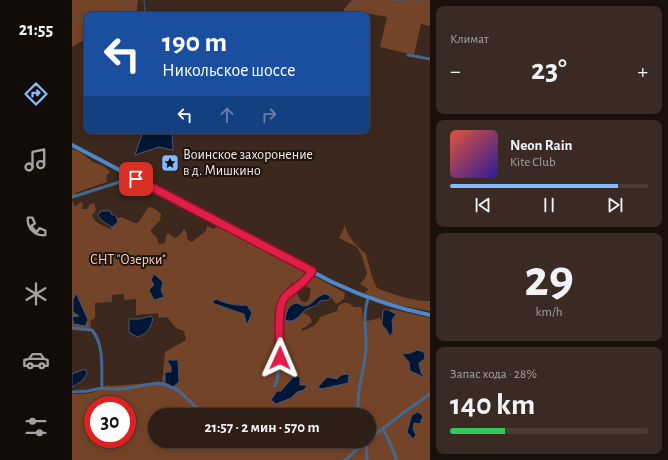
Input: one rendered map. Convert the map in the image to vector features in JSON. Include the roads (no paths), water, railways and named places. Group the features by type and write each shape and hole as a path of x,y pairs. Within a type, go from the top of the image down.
{"main road":[{"path":"72,145 312,271 368,298 390,305 430,314"}],"street":[{"path":"408,55 430,60"},
{"path":"72,197 123,181 127,179 129,175"},
{"path":"275,386 278,379 280,358 280,332 278,323 282,301 286,295 306,280 312,271"},
{"path":"359,408 358,397 366,352 364,313 368,298"},
{"path":"72,328 92,330 100,343 102,388"},
{"path":"72,392 88,392 102,388 116,389 158,383 178,390 197,408"},
{"path":"376,434 430,394"},
{"path":"382,429 387,436 397,460"},
{"path":"345,460 359,448"},
{"path":"367,448 367,460"}],"water":[{"path":"142,134 172,134 173,150 159,147 135,155"},
{"path":"101,211 111,211 111,214 116,216 118,222 112,227 101,220 98,215"},
{"path":"154,274 163,282 161,290 164,297 154,300 149,290 154,285 151,280"},
{"path":"76,293 88,320 85,326 74,324 72,317 79,316 73,312 73,300"},
{"path":"324,294 329,295 329,300 320,301 316,305 308,308 294,320 285,320 287,311 292,305 297,303 303,306 309,305"},
{"path":"216,299 232,304 247,305 252,313 247,325 244,314 212,303"},
{"path":"386,309 396,314 392,320 393,330 391,336 382,325 383,311"},
{"path":"151,316 153,319 146,333 137,337 129,332 129,319 140,319"},
{"path":"417,350 424,352 425,359 419,363 421,373 426,378 410,371 409,362 402,354 411,353"},
{"path":"167,360 178,360 179,382 173,387 165,383 165,372 171,372 171,367"},
{"path":"85,369 87,374 82,381 72,387 72,374"},
{"path":"349,374 348,383 321,389 318,387 327,377 337,379 341,375"},
{"path":"295,375 300,377 300,385 307,385 304,390 297,392 291,398 276,404 271,400 277,391 281,391"},
{"path":"418,412 423,416 420,424 414,423 413,429 416,435 413,439 407,432 412,415"}],"waterway":[{"path":"144,0 145,12"},
{"path":"349,12 352,4 357,0"},
{"path":"393,0 418,2 421,0"},
{"path":"119,12 137,9"},
{"path":"72,20 84,18"}],"place":[{"name":"Воинское захоронение в д. Мишкино","path":"170,163"}],"park label":[{"name":"СНТ \"Озерки\"","path":"128,260"}]}
